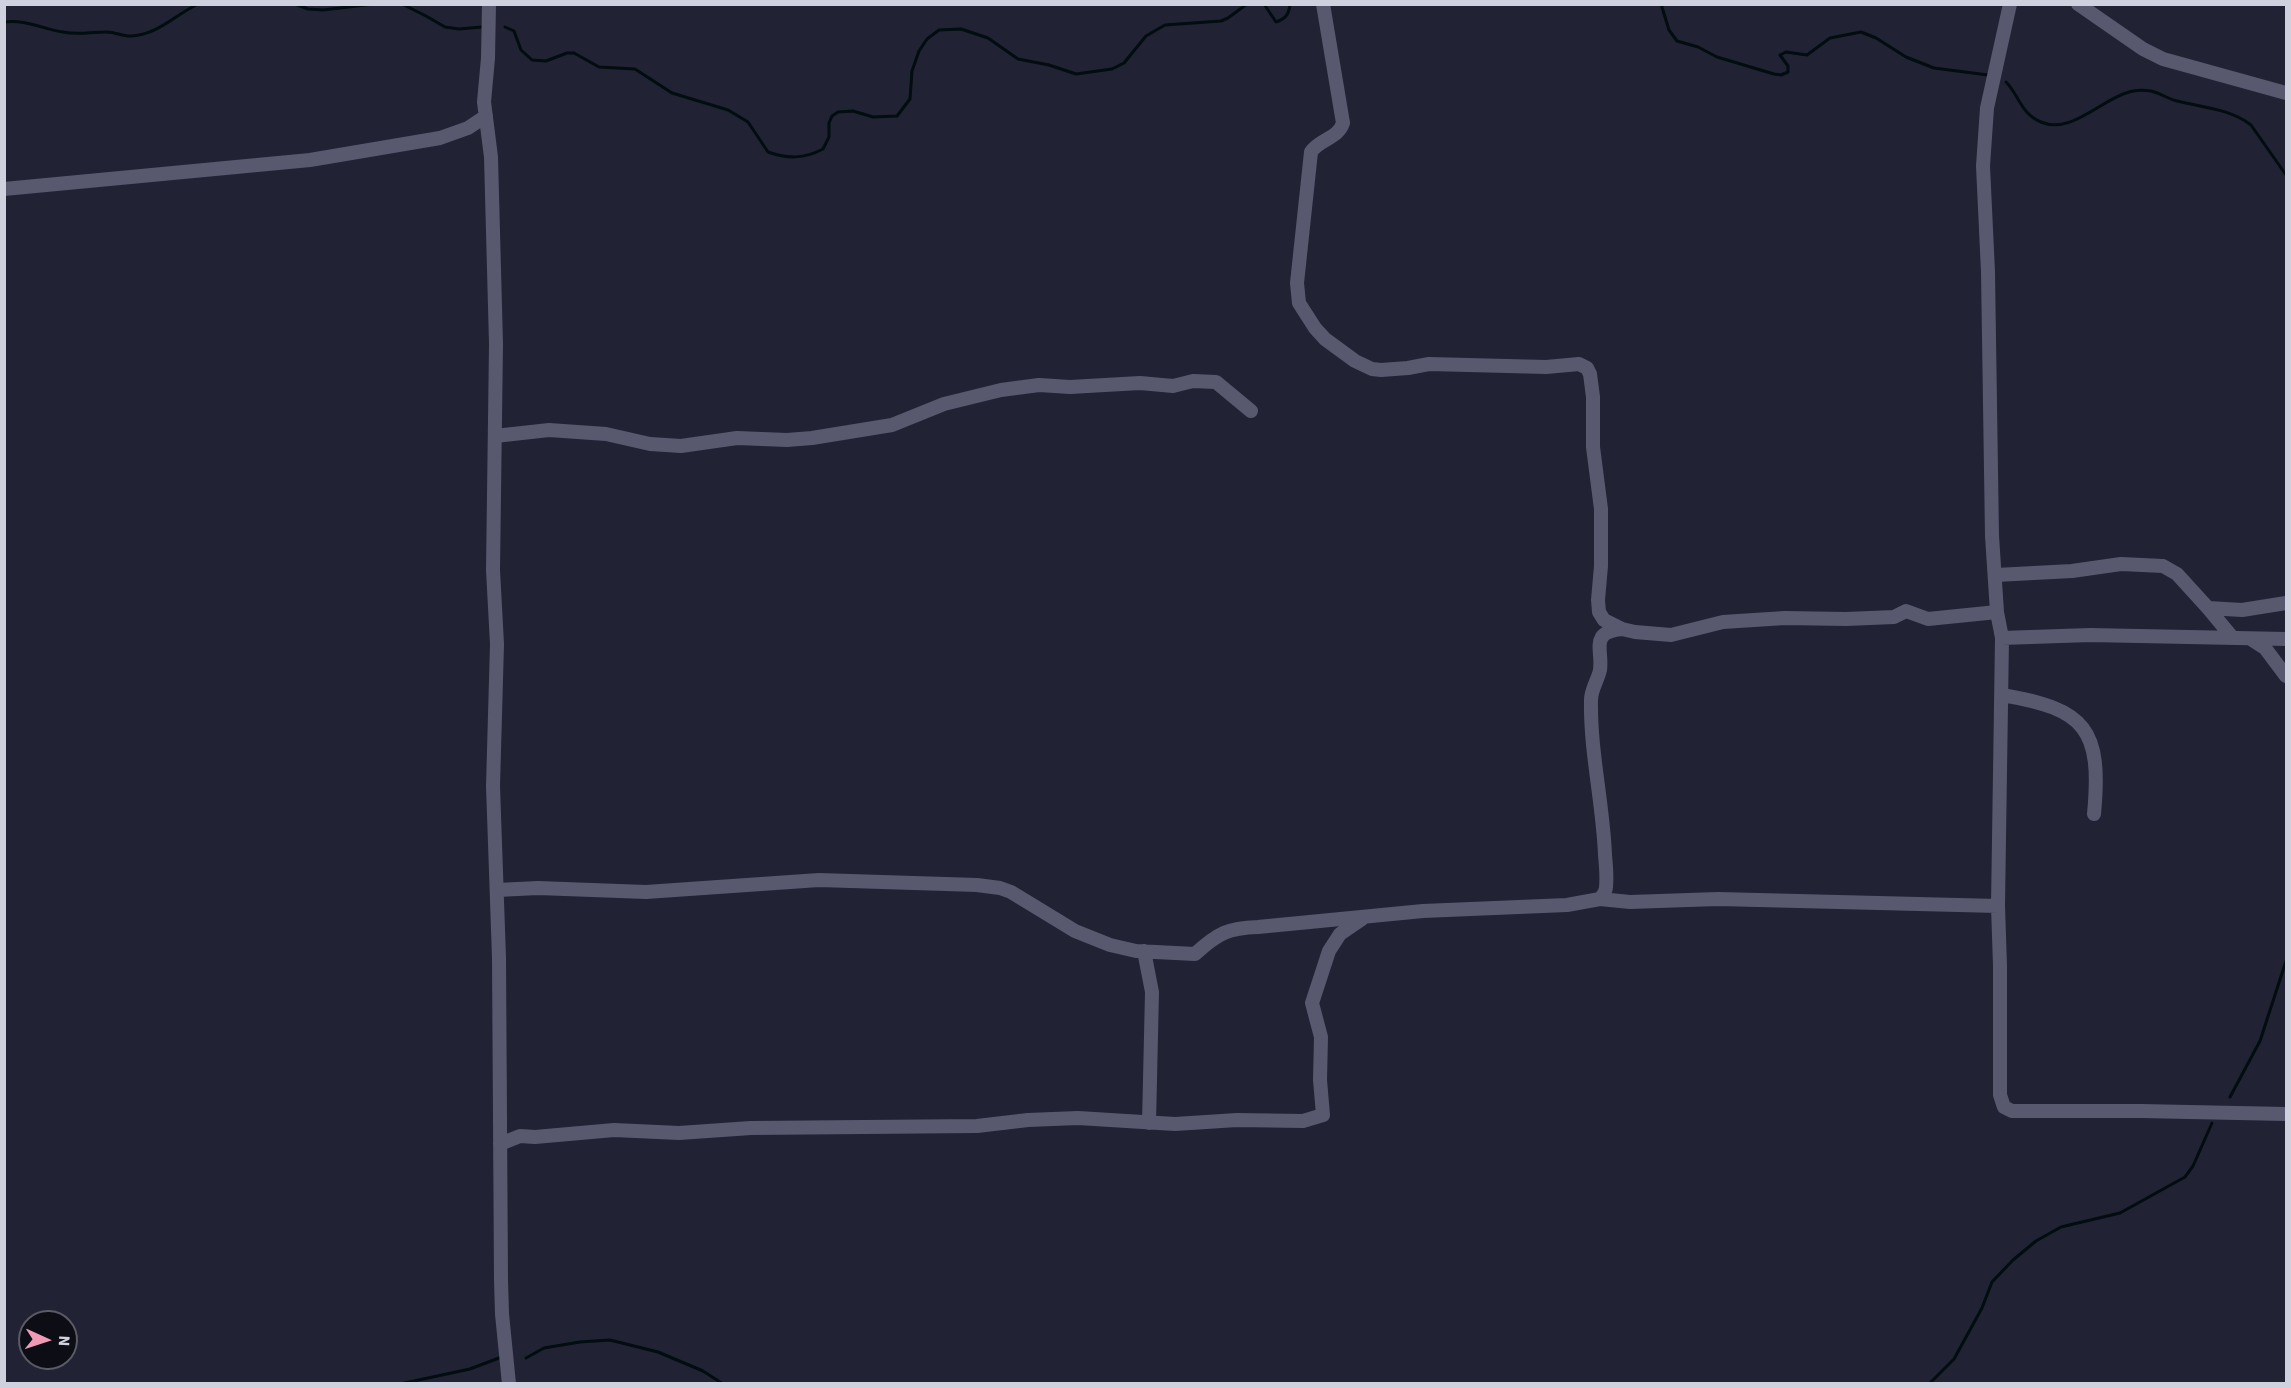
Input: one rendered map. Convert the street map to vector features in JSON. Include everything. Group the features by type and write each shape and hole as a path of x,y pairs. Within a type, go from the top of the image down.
{"street":[{"path":"489,4 484,102 491,157 496,344 493,570 497,644 493,786 501,1120 499,1216 502,1314 509,1383"},
{"path":"1323,4 1342,123 1338,133 1317,143 1311,152 1297,284 1299,303 1307,318 1325,339 1355,361 1372,369 1408,369 1429,364 1546,367 1579,363 1587,368 1593,397 1593,447 1601,509 1599,612 1604,620 1622,629"},
{"path":"2010,4 1987,108 1983,166 1988,272 1992,536 1997,612 2002,638 1998,906 2000,1095 2004,1107 2013,1112 2141,1111 2286,1114"},
{"path":"2078,4 2142,49 2163,59 2286,93"},
{"path":"4,189 310,160 440,138 468,128 486,116"},
{"path":"495,436 549,430 606,434 650,444 681,447 737,438 787,440 812,438 892,425 944,404 1001,390 1039,385 1070,387 1140,382 1173,386 1193,381 1216,382 1251,411"},
{"path":"1996,575 2072,571 2121,564 2163,566 2177,574 2232,637"},
{"path":"2208,608 2242,610 2286,603"},
{"path":"1600,899 1606,889 1604,827 1593,745 1591,699 1599,673 1600,640 1612,630 1622,629 1671,635 1723,622 1785,618 1894,617 1906,611 1928,619 1997,612"},
{"path":"2002,638 2090,635 2286,639"},
{"path":"2249,638 2265,648 2286,676"},
{"path":"2002,695 2051,706 2079,722 2088,735 2093,752 2097,777 2094,814"},
{"path":"497,890 574,889 646,892 819,880 977,885 1011,892 1075,931 1125,950 1196,954 1212,939 1236,927 1364,918 1423,911 1567,905 1600,899 1630,902 1718,899 1998,906"},
{"path":"500,1144 520,1136 535,1137 614,1130 679,1133 751,1128 976,1126 1077,1118 1174,1124 1247,1119 1303,1121 1323,1115 1320,1080 1321,1036 1312,1003 1329,951 1340,934 1364,918"},
{"path":"1144,951 1152,992 1149,1123"},
{"path":"501,1120 520,1136"}],"waterway":[{"path":"4,22 27,23 68,33 108,32 132,36 142,35 159,28 198,4"},
{"path":"295,4 308,9 323,10 374,4"},
{"path":"402,4 445,27 459,29 482,27"},
{"path":"505,27 514,31 521,50 532,60 546,61 567,53 574,53 599,67 635,69 672,93 728,110 748,122 768,152 796,157 823,149 829,137 829,123 832,116 838,112 853,111 873,117 897,116 910,99 912,71 919,51 927,39 939,30 961,29 988,38 1018,59 1049,65 1076,74 1112,69 1124,63 1146,36 1165,25 1221,21 1247,4"},
{"path":"1264,4 1276,22 1286,16 1290,4"},
{"path":"1661,4 1669,30 1677,41 1698,47 1717,57 1774,74 1781,75 1788,72 1788,66 1780,55 1786,52 1807,55 1830,38 1861,32 1876,38 1906,57 1934,68 1988,75"},
{"path":"2006,82 2034,119 2052,125 2074,120 2118,96 2137,91 2151,91 2174,100 2225,112 2251,125 2286,175"},
{"path":"2230,1097 2260,1041 2286,961"},
{"path":"1929,1384 1954,1359 1982,1308 1992,1282 2013,1260 2036,1241 2061,1227 2120,1213 2185,1177 2193,1166 2212,1123"},
{"path":"526,1358 544,1348 610,1340 658,1352 703,1371 723,1384"},
{"path":"400,1384 470,1369 499,1358"}]}
